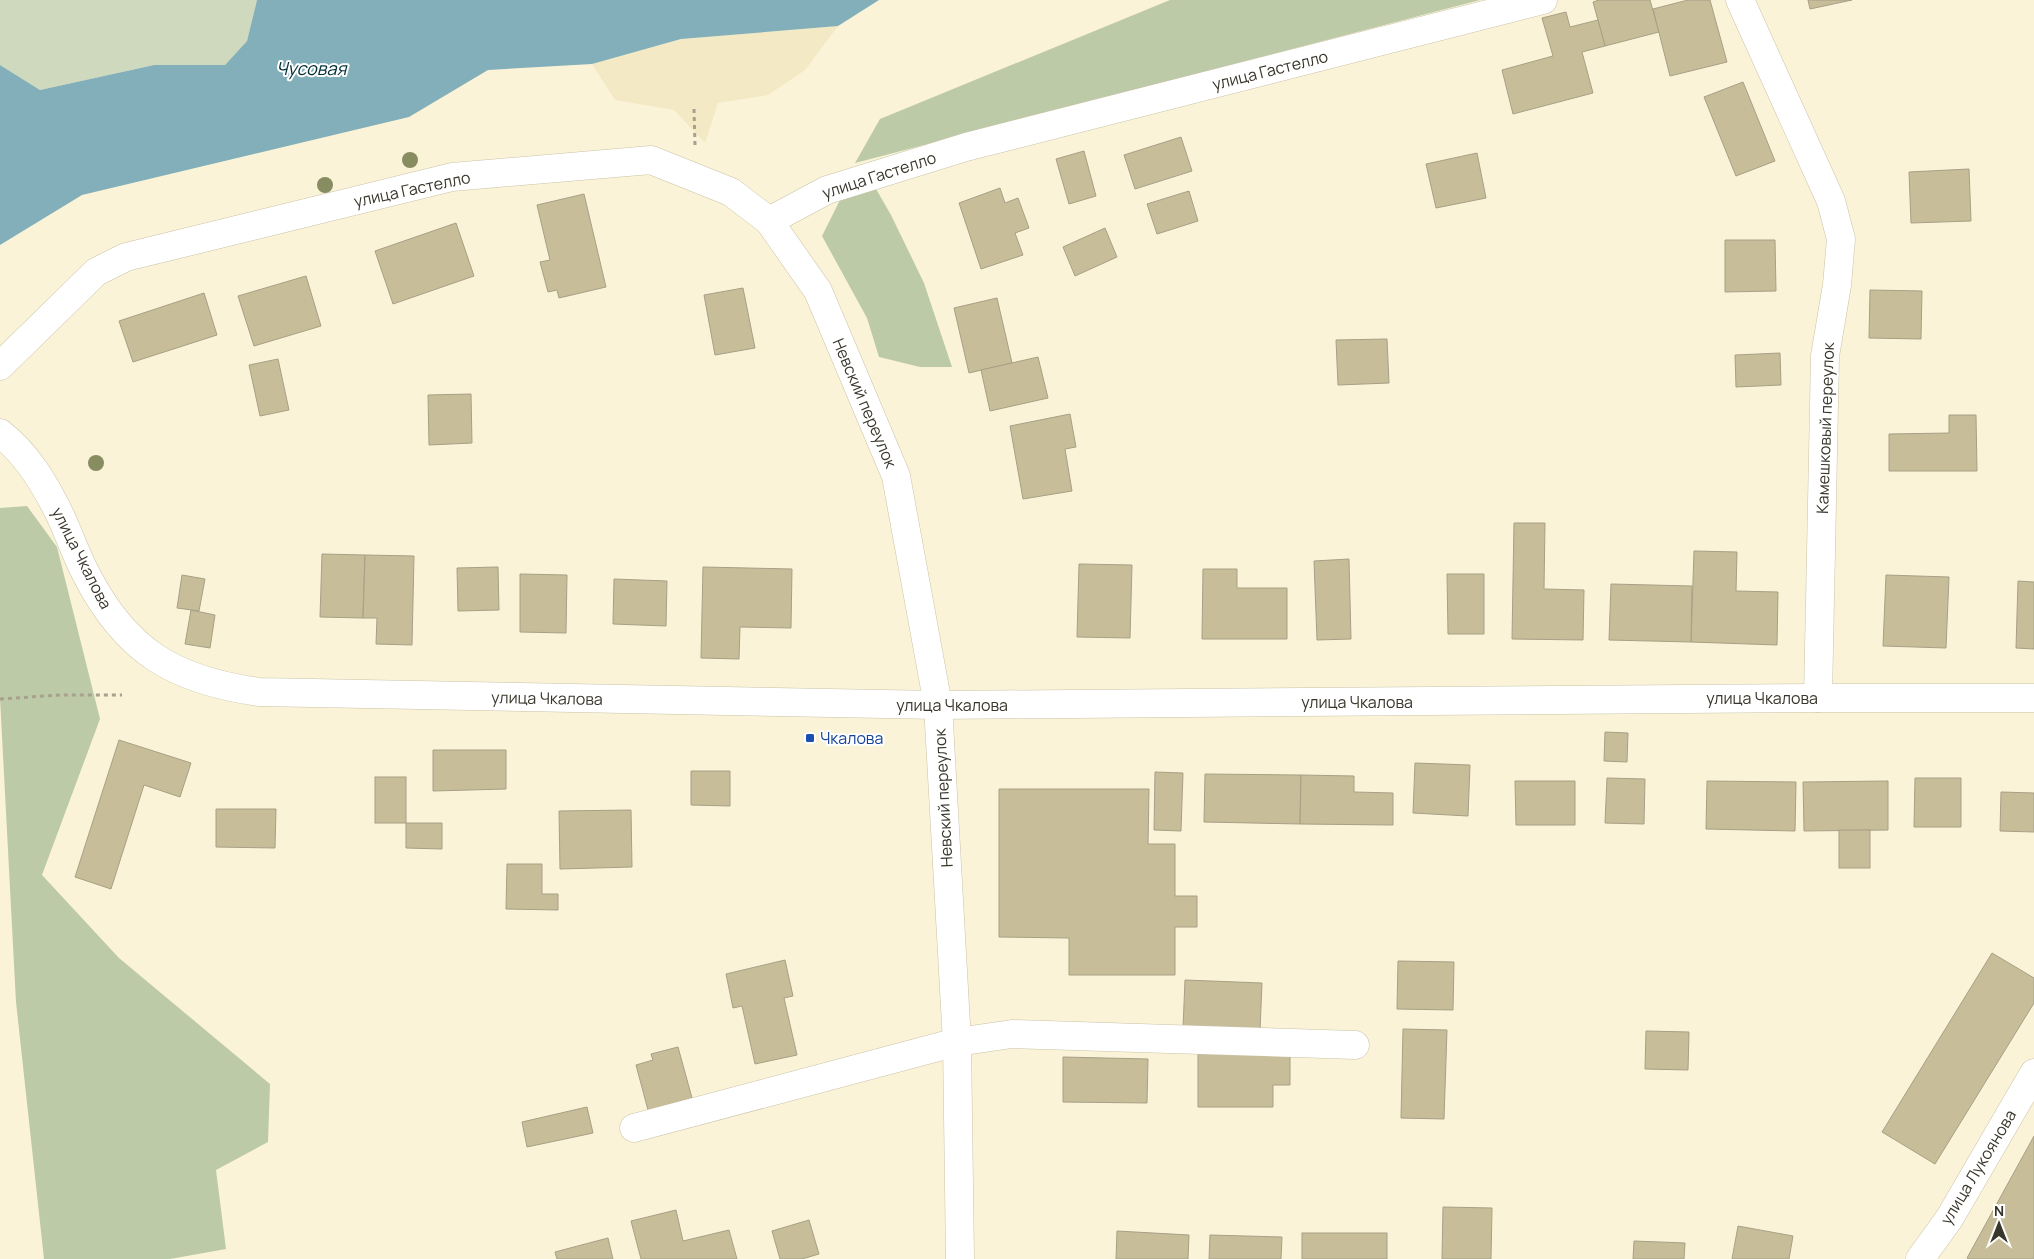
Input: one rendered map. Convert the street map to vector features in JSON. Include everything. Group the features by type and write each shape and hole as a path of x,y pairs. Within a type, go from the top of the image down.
{"street":[{"name":"улица Гастелло","path":"0,366 96,272 126,257 452,177 651,160 731,192 769,221 827,190 966,147 1543,0"},
{"name":"Камешковый переулок","path":"1740,0 1831,200 1840,239 1837,285 1825,356 1818,698"},
{"name":"Невский переулок","path":"769,221 818,291 896,476 938,705 957,1042 960,1259"},
{"name":"улица Чкалова","path":"0,432 20,451 52,498 86,573 114,622 152,656 174,669 224,687 259,692 938,705 2034,698"},
{"path":"634,1128 957,1042 1012,1034 1355,1044"},
{"name":"улица Лукоянова","path":"1920,1259 1949,1219 2034,1073"}],"path":[{"path":"0,699 60,696 122,696"}],"green space":[{"path":"0,0 257,0 247,41 225,65 154,65 40,90 0,65"},
{"path":"1170,0 1480,0 855,163 880,119"},
{"path":"876,189 891,215 924,283 952,367 920,367 879,357 867,318 822,236 840,200"},
{"path":"27,506 57,547 100,719 42,875 119,958 270,1084 268,1142 216,1170 226,1249 170,1259 44,1259 16,1002 0,698 0,508"}],"sand":[{"path":"838,26 805,70 768,95 718,103 705,143 674,110 615,100 592,64 681,39"}],"water":[{"name":"Чусовая","path":"257,0 879,0 838,26 681,39 592,64 488,70 409,117 82,195 0,245 0,65 40,90 154,65 225,65 247,41"}],"building":[{"path":"1599,0 1650,0 1659,32 1605,46 1593,2"},
{"path":"1688,0 1710,0 1727,62 1670,76 1653,9"},
{"path":"1808,0 1852,0 1810,9"},
{"path":"1566,12 1570,27 1598,20 1605,46 1582,52 1593,93 1513,114 1502,70 1553,56 1542,18"},
{"path":"1743,82 1775,161 1736,176 1704,97"},
{"path":"1181,137 1192,171 1135,189 1124,155"},
{"path":"1084,151 1096,196 1069,204 1056,159"},
{"path":"1477,153 1486,198 1436,208 1426,164"},
{"path":"1969,169 1971,221 1911,223 1909,172"},
{"path":"1000,188 1005,203 1018,198 1029,228 1015,233 1023,255 981,269 959,203"},
{"path":"1189,191 1198,221 1157,234 1147,204"},
{"path":"584,194 606,287 559,298 557,290 548,292 540,262 550,260 537,205"},
{"path":"456,223 474,276 393,304 375,251"},
{"path":"1105,228 1117,257 1075,276 1063,247"},
{"path":"1725,240 1775,240 1776,291 1725,292"},
{"path":"306,276 321,326 254,346 238,296"},
{"path":"743,288 755,348 715,355 704,295"},
{"path":"1870,290 1922,291 1921,339 1869,338"},
{"path":"204,293 217,335 133,362 119,321"},
{"path":"997,298 1012,363 969,373 954,308"},
{"path":"1387,339 1389,383 1338,385 1336,340"},
{"path":"1780,353 1781,385 1736,387 1735,355"},
{"path":"1038,357 1048,398 990,411 981,370"},
{"path":"278,359 289,410 260,416 249,365"},
{"path":"471,394 472,443 429,445 428,395"},
{"path":"1070,414 1076,447 1065,449 1072,491 1023,499 1010,426"},
{"path":"1949,415 1976,415 1977,471 1889,471 1889,434 1949,433"},
{"path":"1514,523 1545,523 1544,589 1584,590 1583,640 1512,639"},
{"path":"1694,551 1737,552 1736,591 1778,592 1777,645 1691,642"},
{"path":"322,554 365,555 363,618 320,617"},
{"path":"365,555 414,556 412,645 376,644 377,618 363,618"},
{"path":"1349,559 1351,639 1317,640 1314,561"},
{"path":"1079,564 1132,565 1130,638 1077,637"},
{"path":"498,567 499,610 458,611 457,568"},
{"path":"703,567 792,569 791,628 740,627 739,659 701,658"},
{"path":"1203,569 1237,569 1237,588 1287,588 1287,639 1202,639"},
{"path":"520,574 567,575 566,633 520,632"},
{"path":"1447,574 1484,574 1484,634 1448,634"},
{"path":"182,575 205,579 199,611 177,608"},
{"path":"1886,575 1949,577 1946,648 1883,646"},
{"path":"614,579 667,581 666,626 613,624"},
{"path":"2018,581 2034,582 2034,649 2016,648"},
{"path":"1611,584 1692,586 1691,642 1609,640"},
{"path":"191,610 215,615 210,648 185,644"},
{"path":"1605,732 1628,733 1627,762 1604,761"},
{"path":"119,740 191,763 180,797 144,785 111,889 75,877"},
{"path":"433,750 506,750 506,789 433,791"},
{"path":"1415,763 1470,765 1468,816 1413,813"},
{"path":"691,771 730,771 730,806 691,805"},
{"path":"1155,772 1183,773 1181,831 1154,830"},
{"path":"1205,774 1301,775 1300,824 1204,822"},
{"path":"1301,775 1354,776 1354,792 1393,793 1393,825 1300,824"},
{"path":"375,777 406,777 406,823 375,823"},
{"path":"1607,778 1645,779 1644,824 1605,823"},
{"path":"1915,778 1961,778 1961,827 1914,827"},
{"path":"1515,781 1575,781 1575,825 1516,825"},
{"path":"1707,781 1796,782 1795,831 1706,829"},
{"path":"1888,781 1888,830 1804,831 1803,782"},
{"path":"999,789 1149,789 1148,844 1175,844 1175,896 1197,896 1197,927 1175,927 1175,975 1069,975 1069,938 999,937"},
{"path":"2001,792 2034,793 2034,832 2000,831"},
{"path":"216,809 276,809 275,848 216,847"},
{"path":"631,810 632,867 560,869 559,811"},
{"path":"406,823 442,823 442,849 406,848"},
{"path":"1839,830 1870,830 1870,868 1839,868"},
{"path":"507,864 542,864 542,894 558,894 558,910 506,909"},
{"path":"1992,953 2034,978 2034,1003 1935,1164 1882,1132"},
{"path":"785,960 793,996 784,998 797,1055 755,1064 742,1006 733,1008 726,974"},
{"path":"1398,961 1454,962 1453,1010 1397,1009"},
{"path":"1185,980 1262,983 1260,1031 1183,1028"},
{"path":"1403,1029 1447,1030 1444,1119 1401,1118"},
{"path":"1646,1031 1689,1032 1688,1070 1645,1069"},
{"path":"678,1047 692,1098 648,1110 636,1065 653,1060 651,1054"},
{"path":"1198,1051 1290,1051 1290,1085 1273,1085 1273,1107 1198,1107"},
{"path":"1063,1057 1148,1059 1147,1103 1063,1102"},
{"path":"587,1107 593,1133 527,1147 522,1122"},
{"path":"2034,1136 2034,1259 1967,1258"},
{"path":"1443,1207 1492,1208 1491,1259 1442,1259"},
{"path":"676,1210 683,1241 729,1230 737,1259 641,1259 631,1221"},
{"path":"809,1220 819,1254 802,1259 780,1259 772,1231"},
{"path":"1738,1226 1793,1236 1789,1259 1732,1259"},
{"path":"1117,1231 1189,1235 1188,1259 1116,1259"},
{"path":"1302,1233 1387,1233 1387,1259 1302,1259"},
{"path":"1210,1235 1282,1237 1281,1259 1209,1259"},
{"path":"608,1238 613,1259 557,1259 555,1252"},
{"path":"1634,1241 1685,1243 1684,1259 1633,1259"}],"place":[{"name":"Чкалова","path":"810,738"}]}
